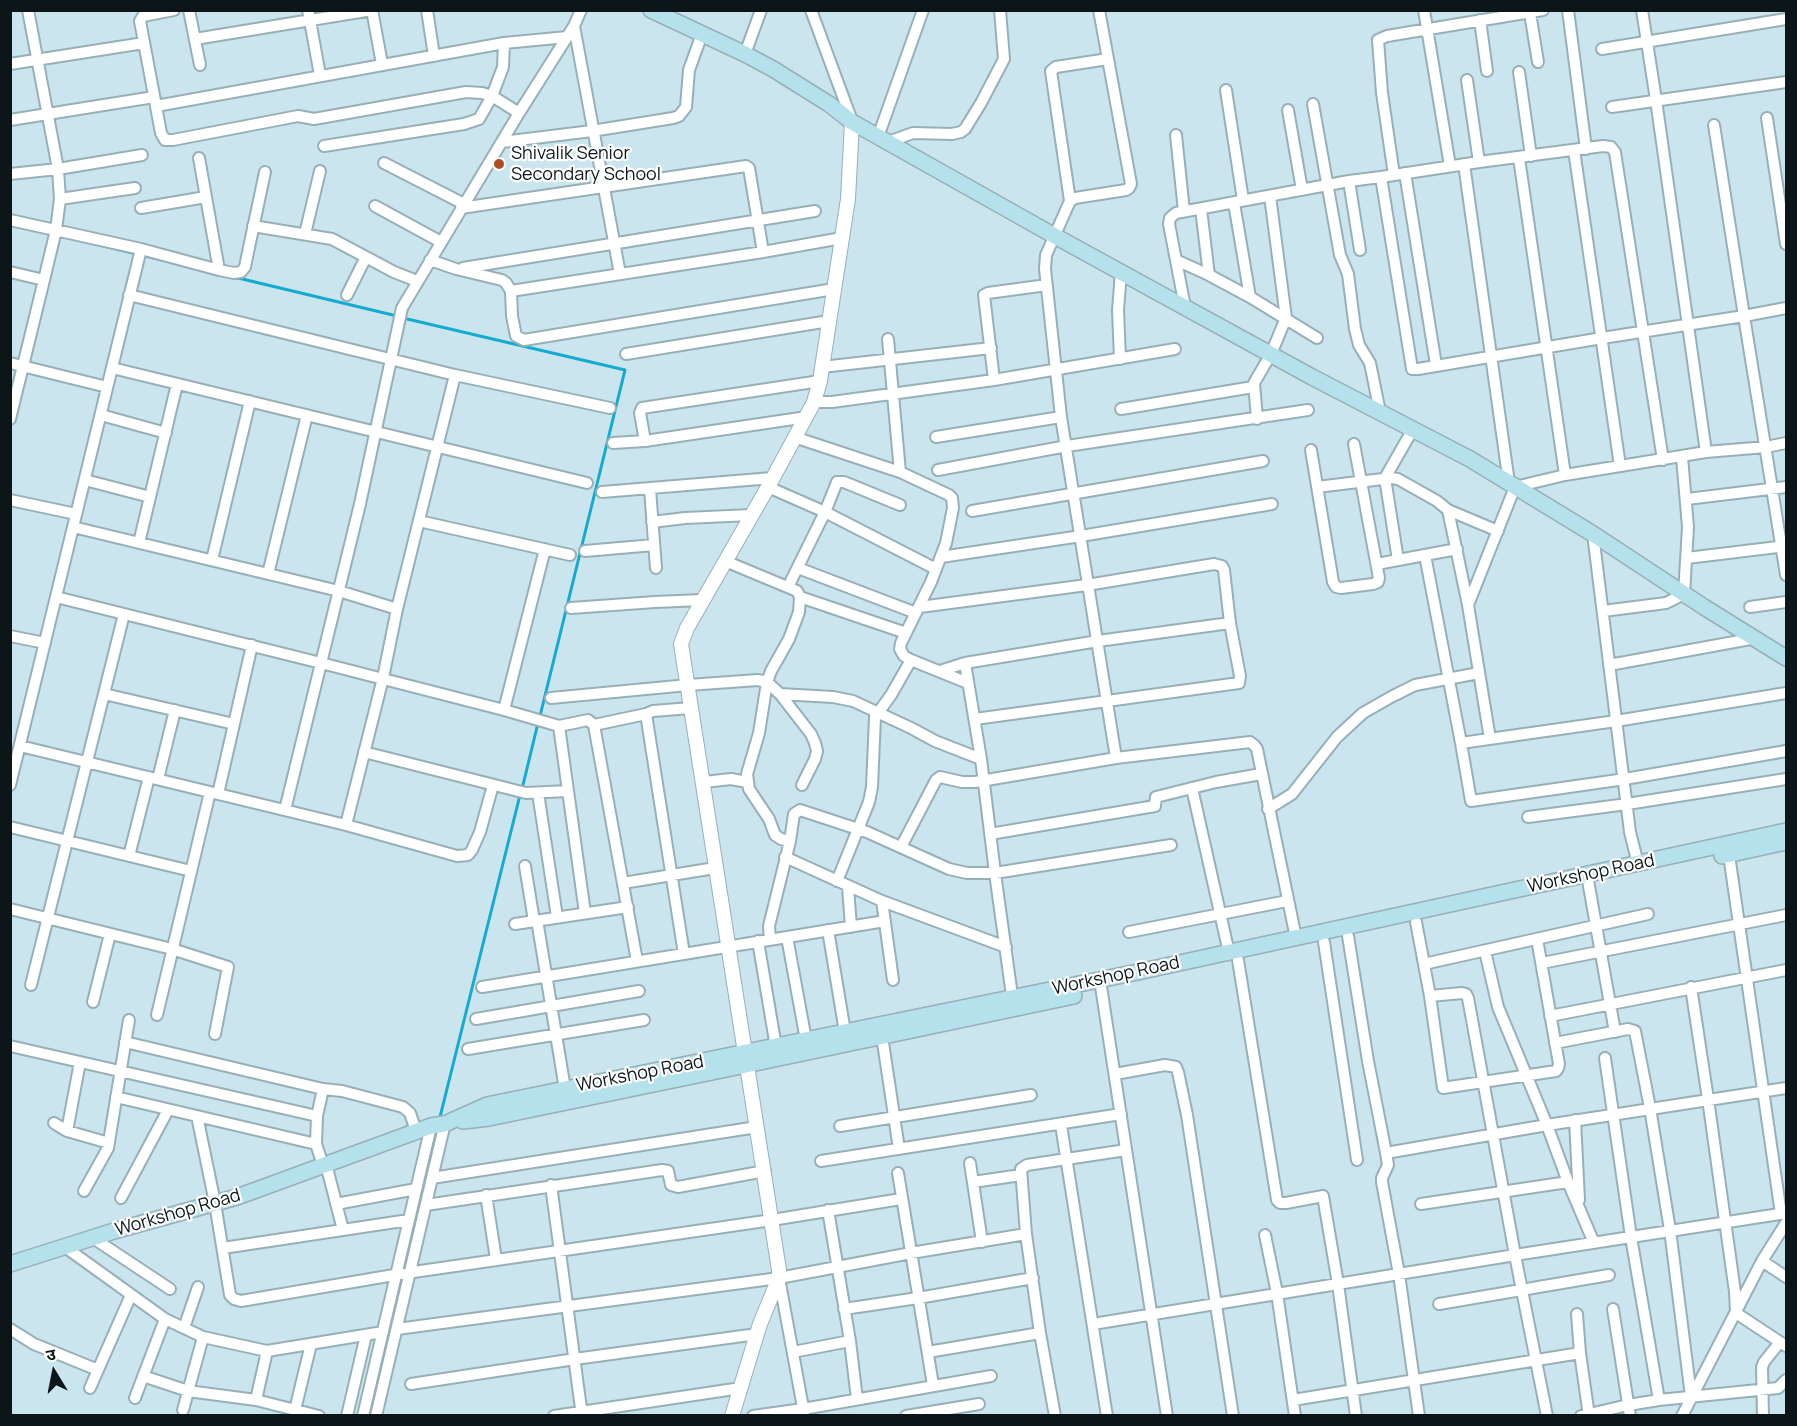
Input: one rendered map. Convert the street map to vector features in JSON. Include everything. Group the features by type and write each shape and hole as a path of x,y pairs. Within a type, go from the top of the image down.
{"main road":[{"path":"651,10 745,54 819,98 852,122 1053,235 1270,354 1470,459 1593,534 1786,658"},
{"name":"Workshop Road","path":"436,1125 489,1118 745,1059 776,1047 806,1040 1013,1003 1234,956 1324,942 1416,922 1588,880 1638,864 1786,831"},
{"name":"Workshop Road","path":"1234,956 1296,938 1786,842"},
{"name":"Workshop Road","path":"10,1264 215,1203 487,1105 565,1089 882,1036 1013,1003"}],"street":[{"path":"10,418 55,233 60,199 58,169 28,10"},
{"path":"174,10 140,18 162,137 170,141 294,117 314,119 451,93 474,92 492,96 519,114"},
{"path":"189,10 201,65"},
{"path":"195,39 310,15 372,10 382,64"},
{"path":"428,10 434,56"},
{"path":"285,810 376,432 399,317 417,281 574,26 581,10"},
{"path":"745,54 761,10"},
{"path":"803,1412 779,1278 765,1171 745,1059 681,644 702,600 807,417 814,402 821,374 848,199 852,122 811,10"},
{"path":"923,10 883,139 913,133 952,134 965,129 1004,59 1000,10"},
{"path":"1099,10 1131,184 1126,190 1075,198 1070,201 1053,235 1046,255 1045,269 1061,417 1116,758"},
{"path":"1424,10 1450,166"},
{"path":"1436,365 1400,174 1382,93 1378,40 1387,36 1543,10"},
{"path":"1568,10 1586,149"},
{"path":"1642,10 1706,452"},
{"path":"1602,49 1786,17 1785,10"},
{"path":"1530,13 1538,62"},
{"path":"310,15 320,75"},
{"path":"1480,20 1487,71"},
{"path":"574,26 620,274"},
{"path":"502,142 679,116 686,107 689,70 702,34"},
{"path":"10,120 155,101 504,43 567,36"},
{"path":"10,64 144,43"},
{"path":"324,146 471,123 481,117 492,96 503,67 504,43"},
{"path":"1070,201 1052,71 1056,67 1108,58"},
{"path":"1519,72 1531,156"},
{"path":"1467,80 1479,162"},
{"path":"1612,106 1786,82"},
{"path":"1226,90 1250,297"},
{"path":"1313,104 1340,255 1348,274 1355,329 1359,345 1370,363 1380,412"},
{"path":"1288,110 1302,190"},
{"path":"1767,118 1786,244"},
{"path":"1714,125 1743,316 1784,547 1786,574"},
{"path":"1176,135 1184,211"},
{"path":"1185,307 1169,224 1172,214 1349,180 1608,146 1615,152 1663,460"},
{"path":"1574,150 1620,466"},
{"path":"10,174 58,169 142,155"},
{"path":"200,158 219,270"},
{"path":"1519,158 1565,475"},
{"path":"384,163 463,206 747,166 759,220 763,252"},
{"path":"1464,164 1491,357 1512,485 1498,531 1468,605"},
{"path":"305,234 320,171"},
{"path":"10,220 55,233 219,270 241,272 244,269 265,172"},
{"path":"1381,177 1413,369 1786,308"},
{"path":"1349,180 1360,250"},
{"path":"60,199 135,188"},
{"path":"1257,419 1253,387 1286,318 1269,196"},
{"path":"141,208 206,197"},
{"path":"375,206 441,242"},
{"path":"1201,209 1209,275"},
{"path":"456,269 815,211"},
{"path":"253,226 332,239 394,272 417,281"},
{"path":"511,291 842,238"},
{"path":"10,785 140,252"},
{"path":"347,295 366,257"},
{"path":"430,260 502,280 508,285 511,291 515,333 518,338 524,340 834,289"},
{"path":"1176,260 1250,297 1317,338"},
{"path":"10,272 44,279"},
{"path":"1120,359 1118,310 1121,272"},
{"path":"994,380 984,295 1047,285"},
{"path":"129,295 455,375 610,408"},
{"path":"626,354 829,321"},
{"path":"888,339 900,472"},
{"path":"645,441 640,413 642,408 890,359 991,348"},
{"path":"814,402 827,403 893,395 1175,349"},
{"path":"10,363 107,387"},
{"path":"112,368 587,483"},
{"path":"346,825 455,375"},
{"path":"139,543 177,384"},
{"path":"1121,410 1253,387"},
{"path":"212,560 250,401"},
{"path":"938,470 1067,446 1308,410"},
{"path":"101,415 166,433"},
{"path":"268,574 307,415"},
{"path":"613,443 645,441 807,417"},
{"path":"936,437 1061,417"},
{"path":"1398,560 1385,478 1413,429"},
{"path":"794,437 900,472 952,498 950,525 941,557 900,649 910,660 968,683"},
{"path":"1512,485 1706,452 1786,443"},
{"path":"1311,450 1333,582 1336,587 1341,588 1373,584 1378,582 1379,578 1354,444"},
{"path":"1603,611 1666,603 1684,594 1687,558 1687,499 1682,457"},
{"path":"972,511 1263,461"},
{"path":"1317,487 1385,478 1398,479 1437,501 1448,510 1498,531"},
{"path":"85,480 150,497"},
{"path":"788,587 825,512 834,485 840,481 900,505"},
{"path":"602,492 770,482 936,568"},
{"path":"1687,499 1786,487"},
{"path":"650,489 656,568"},
{"path":"10,500 76,514"},
{"path":"941,557 1272,504"},
{"path":"1448,510 1468,605 1490,739"},
{"path":"652,522 751,515"},
{"path":"419,521 570,555"},
{"path":"73,527 339,591 397,609"},
{"path":"1593,534 1630,832 1638,864"},
{"path":"585,551 654,544"},
{"path":"1687,558 1784,547"},
{"path":"504,710 545,549"},
{"path":"1377,564 1457,549"},
{"path":"1425,555 1471,801 1786,751"},
{"path":"725,561 797,591 800,597 799,612 789,639 767,682 759,733 747,774 747,782 769,819 775,835 782,840 790,841"},
{"path":"798,568 918,610 1218,564 1222,566 1240,676 1239,683 975,719"},
{"path":"56,597 383,678 504,710 540,722 560,726 588,720 594,725 637,962"},
{"path":"800,597 906,633"},
{"path":"571,608 702,600"},
{"path":"1750,607 1786,602"},
{"path":"31,985 124,614"},
{"path":"940,671 965,663 1098,641 1230,623"},
{"path":"10,636 45,643"},
{"path":"1609,665 1756,638"},
{"path":"157,1015 191,871 234,724 252,645"},
{"path":"837,881 869,802 874,771 874,717 891,695 910,660"},
{"path":"965,663 981,759 1013,1003"},
{"path":"1268,809 1292,794 1302,784 1337,737 1363,713 1410,687 1479,673"},
{"path":"551,698 688,685 758,680 767,682 780,694 811,734 815,743 817,751 815,759 802,785"},
{"path":"1461,743 1616,721 1786,693"},
{"path":"104,694 234,724"},
{"path":"780,694 843,699 878,712 935,741 981,759"},
{"path":"594,725 653,711 691,708"},
{"path":"129,856 175,710"},
{"path":"646,714 684,954"},
{"path":"560,726 585,913"},
{"path":"901,848 937,778 968,783 1116,758 1250,742 1257,749 1296,938"},
{"path":"20,746 346,825 457,856 468,855 480,832 493,785"},
{"path":"364,752 522,793 568,791"},
{"path":"990,834 1155,806 1156,797 1216,782 1261,774"},
{"path":"1528,817 1627,804 1786,778"},
{"path":"704,782 731,779 747,782"},
{"path":"1192,788 1220,914 1234,956 1277,1200 1280,1203 1286,1203 1323,1196 1356,1416"},
{"path":"538,793 557,917"},
{"path":"770,940 768,926 790,841 794,814 800,810 867,832 901,848 967,873 995,873 1171,845"},
{"path":"10,827 191,871"},
{"path":"1682,1416 1785,1217 1745,978 1740,925 1729,855"},
{"path":"785,857 882,901 1006,946"},
{"path":"525,866 547,977 565,1089"},
{"path":"623,883 715,868"},
{"path":"1588,880 1615,1032"},
{"path":"848,887 851,927"},
{"path":"882,901 892,980"},
{"path":"1129,933 1287,901"},
{"path":"515,924 628,907"},
{"path":"10,909 172,949 228,967 215,1034"},
{"path":"1424,964 1648,914"},
{"path":"1542,963 1786,915"},
{"path":"482,987 885,921"},
{"path":"1416,922 1430,996 1443,1088 1556,1071 1558,1068 1542,963 1536,939"},
{"path":"828,930 845,1032"},
{"path":"93,1002 110,934"},
{"path":"1348,936 1368,1061 1388,1165 1382,1182 1399,1274 1419,1416"},
{"path":"787,937 806,1040"},
{"path":"758,941 776,1047"},
{"path":"1324,942 1357,1160"},
{"path":"1485,951 1498,1007 1594,1243"},
{"path":"1550,1016 1786,970"},
{"path":"1101,985 1167,1416"},
{"path":"1691,987 1736,1312 1783,1344 1764,1362 1762,1367 1763,1416"},
{"path":"476,1019 639,991"},
{"path":"1430,996 1466,994 1547,1416"},
{"path":"84,1191 108,1148 129,1020"},
{"path":"468,1049 644,1020"},
{"path":"1555,1043 1628,1029 1635,1031 1670,1230 1691,1396"},
{"path":"882,1036 899,1149"},
{"path":"125,1042 403,1107 410,1113 436,1125"},
{"path":"10,1046 317,1116"},
{"path":"1605,1058 1631,1237 1659,1400"},
{"path":"68,1131 80,1062"},
{"path":"1115,1074 1165,1065 1176,1067 1187,1115 1233,1416"},
{"path":"323,1089 317,1116 316,1144 343,1230"},
{"path":"1386,1153 1575,1120 1786,1089"},
{"path":"840,1126 1031,1095"},
{"path":"116,1097 316,1144"},
{"path":"121,1198 168,1110"},
{"path":"821,1161 1121,1114"},
{"path":"197,1116 215,1203 230,1295 241,1301 496,1259 772,1220 902,1198"},
{"path":"1575,1120 1579,1206"},
{"path":"54,1123 68,1131 109,1143"},
{"path":"363,1416 383,1332 426,1204 432,1178 436,1125"},
{"path":"376,1416 396,1329 409,1220 436,1125"},
{"path":"1061,1125 1107,1416"},
{"path":"432,1178 757,1127"},
{"path":"1055,1416 1026,1234 1021,1169 1126,1150"},
{"path":"970,1163 982,1242"},
{"path":"426,1204 662,1170 668,1172 671,1185 678,1186 765,1171"},
{"path":"898,1173 933,1385"},
{"path":"973,1182 1021,1175"},
{"path":"1421,1204 1568,1182"},
{"path":"551,1185 582,1413"},
{"path":"336,1204 416,1189"},
{"path":"486,1195 496,1259"},
{"path":"828,1210 858,1399"},
{"path":"1092,1324 1670,1230 1785,1217"},
{"path":"223,1248 409,1220"},
{"path":"396,1329 779,1278 1026,1234"},
{"path":"1265,1236 1277,1293 1295,1416"},
{"path":"93,1238 170,1289"},
{"path":"65,1247 165,1319 203,1337 267,1351 383,1332"},
{"path":"1762,1261 1786,1277"},
{"path":"1438,1304 1609,1275"},
{"path":"732,1416 757,1334 779,1278"},
{"path":"844,1309 1033,1278"},
{"path":"184,1328 198,1287"},
{"path":"90,1388 131,1295"},
{"path":"1613,1309 1629,1410"},
{"path":"1577,1314 1586,1415 1629,1410 1659,1400 1778,1388 1786,1380"},
{"path":"135,1398 165,1319"},
{"path":"10,1329 34,1344 98,1370"},
{"path":"927,1352 1040,1333"},
{"path":"411,1384 757,1334"},
{"path":"347,1416 366,1335"},
{"path":"183,1410 203,1337"},
{"path":"793,1352 850,1341"},
{"path":"295,1410 311,1344"},
{"path":"256,1400 267,1351"},
{"path":"1293,1400 1580,1353"},
{"path":"143,1376 188,1390 256,1400 319,1416"},
{"path":"753,1416 803,1412 858,1399 991,1376"},
{"path":"554,1416 741,1388"},
{"path":"906,1416 979,1404"}],"waterway":[{"path":"91,243 166,261"},
{"path":"234,277 397,316"},
{"path":"403,318 625,370 540,716"},
{"path":"522,789 538,723"},
{"path":"439,1121 520,795"},
{"path":"403,1270 437,1130"},
{"path":"369,1416 402,1276"}],"place":[{"name":"Shivalik Senior Secondary School","path":"499,164"}]}
